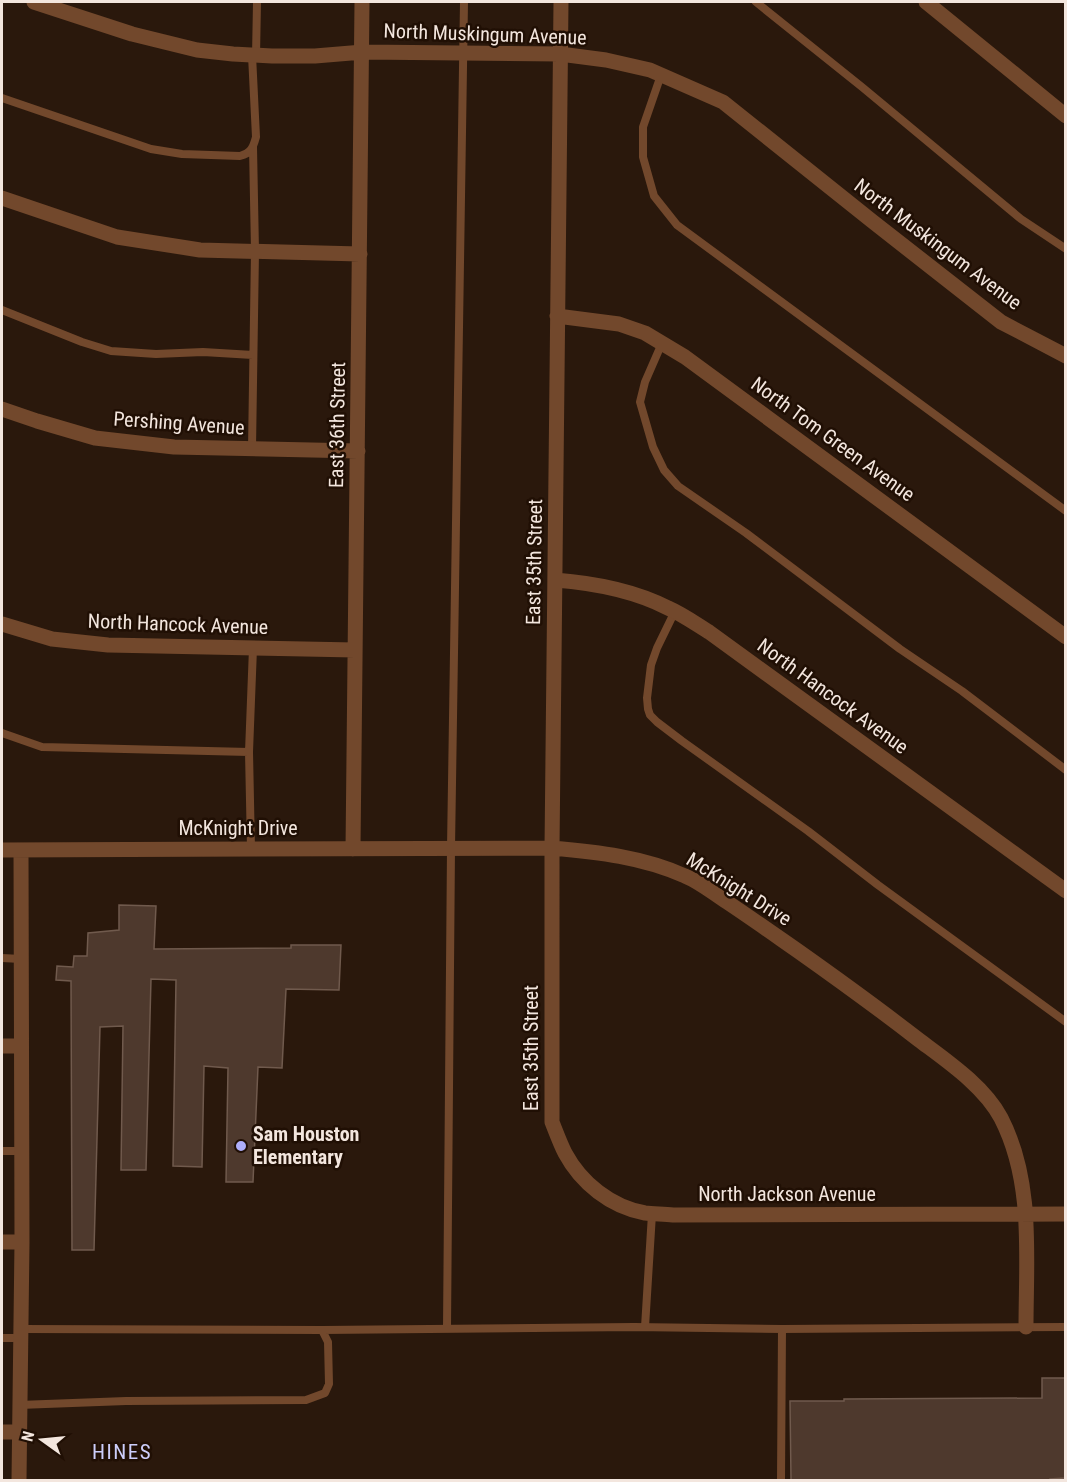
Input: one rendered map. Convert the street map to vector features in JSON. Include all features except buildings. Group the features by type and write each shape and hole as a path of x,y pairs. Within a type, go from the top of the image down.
{"street":[{"name":"North Muskingum Avenue","path":"33,2 132,34 197,50 254,56 315,56 363,52 560,54 606,60 650,70 723,102 1001,322 1065,356"},
{"name":"East 36th Street","path":"353,849 363,2"},
{"name":"East 35th Street","path":"552,1122 552,848 561,2"},
{"path":"926,2 1065,116"},
{"path":"2,198 117,237 200,250 360,254"},
{"name":"North Tom Green Avenue","path":"557,316 619,324 645,333 686,357 1065,637"},
{"name":"Pershing Avenue","path":"2,409 95,438 174,447 358,451"},
{"name":"North Hancock Avenue","path":"555,580 625,591 675,611 709,632 1065,891"},
{"name":"North Hancock Avenue","path":"2,624 52,639 108,645 356,650"},
{"name":"McKnight Drive","path":"2,850 552,848 625,857 658,865 686,876 763,926 880,1010 945,1059 990,1101 1000,1115 1018,1160 1026,1214 1026,1327"},
{"path":"19,1480 22,1242 21,850"},
{"path":"2,1046 21,1046"},
{"name":"North Jackson Avenue","path":"552,1122 565,1154 579,1174 596,1191 613,1203 652,1214 1065,1214"},
{"path":"2,1242 22,1242"},
{"path":"2,1432 19,1432"}],"lane":[{"path":"252,449 255,251 253,147 256,137 254,56 257,2"},
{"path":"447,1328 451,848 464,2"},
{"path":"756,2 1021,219 1065,249"},
{"path":"661,75 643,127 643,157 654,196 677,225 1065,511"},
{"path":"2,98 151,149 182,154 240,156 247,154 253,147"},
{"path":"2,310 111,351 129,354 203,352 253,355"},
{"path":"663,343 645,382 640,402 653,447 664,470 678,486 746,533 900,649 962,691 1065,770"},
{"path":"675,611 651,665 647,698 650,715 682,741 808,831 1065,1022"},
{"path":"251,849 249,752 253,648"},
{"path":"2,733 42,747 249,752"},
{"path":"2,958 21,959"},
{"path":"2,1151 21,1151"},
{"path":"645,1327 652,1214"},
{"path":"2,1338 21,1333 447,1328 1065,1327"},
{"path":"781,1480 782,1329"},
{"path":"20,1405 126,1401 306,1400 325,1393 329,1384 328,1342 322,1330"}],"place":[{"name":"Sam Houston Elementary","path":"241,1146"}],"district":[{"name":"HINES","path":"122,1452"}]}
